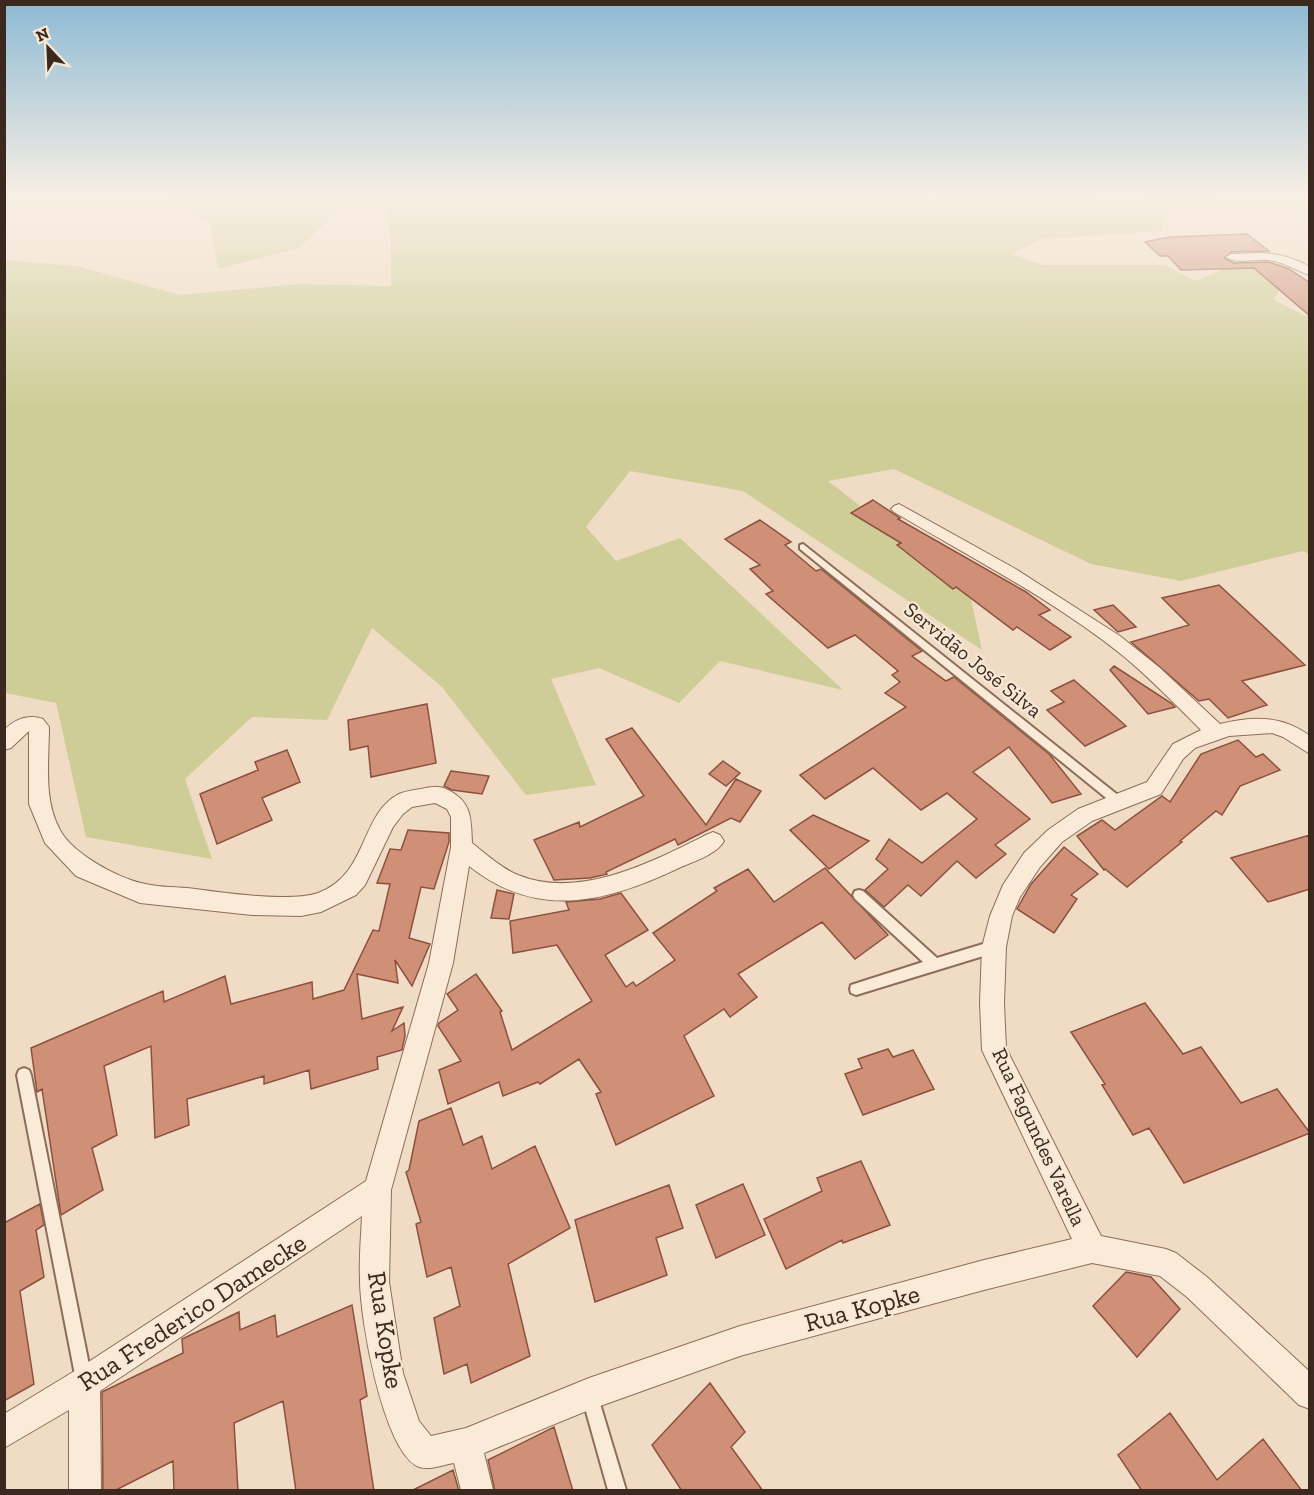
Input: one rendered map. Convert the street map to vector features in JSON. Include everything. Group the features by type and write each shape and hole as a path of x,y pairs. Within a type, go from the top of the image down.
{"street":[{"path":"900,509 1114,640 1149,669 1216,732"},
{"name":"Rua Kopke","path":"4,743 20,727 31,723 39,727 39,804 52,837 84,868 140,893 252,905 301,906 321,902 348,888 357,878 385,821 406,800 437,794 454,803 461,817 462,847 441,963 377,1190 374,1282 388,1372 406,1430 425,1453 466,1444 589,1394 740,1341 984,1275 1092,1249 1166,1263 1197,1287 1310,1394"},
{"name":"Rua Fagundes Varella","path":"1092,1249 994,1050 992,1003 994,947 1001,916 1011,892 1032,860 1055,836 1085,815 1154,788 1171,759 1180,749 1216,732 1264,725 1284,729 1310,747"},
{"path":"462,847 493,872 513,883 548,892 579,890 653,870 713,841"},
{"name":"Rua Frederico Damecke","path":"4,1432 84,1383 377,1190"},
{"path":"84,1383 85,1491"},
{"path":"466,1444 477,1491"}],"lane":[{"name":"Servidão José Silva","path":"803,547 1120,802"},
{"path":"860,895 935,964"},
{"path":"856,989 994,947"},
{"path":"24,1075 84,1383"},
{"path":"589,1394 618,1491"}],"shaded area":[{"path":"4,267 80,267 180,295 299,284 391,286 391,267 1168,267 1195,281 1230,267 1288,271 1274,300 1309,316 1309,554 1303,551 1181,581 1091,564 894,469 828,481 969,590 982,650 743,491 630,471 586,527 616,561 680,538 843,690 720,661 679,703 599,668 551,679 596,785 526,795 442,687 372,628 327,720 252,717 185,779 212,859 86,837 56,703 5,693"}],"building":[{"path":"1178,267 1283,267 1289,269 1310,283 1310,316 1254,268 1181,270"},
{"path":"873,500 900,518 898,519 1026,592 1050,610 1039,615 1071,637 1050,650 1017,627 1013,630 956,587 953,589 897,545 901,543 851,513"},
{"path":"760,520 791,542 785,545 816,571 821,569 922,651 912,656 946,681 954,677 1049,754 1081,794 1052,803 1009,747 973,772 1030,819 995,845 1006,854 976,878 957,861 921,896 908,885 884,907 865,890 888,869 876,859 889,839 922,863 977,819 947,793 921,810 873,768 825,799 800,775 906,707 885,693 900,682 892,675 898,671 855,635 828,648 766,594 773,591 750,569 760,565 725,539"},
{"path":"1219,585 1305,665 1242,681 1267,705 1228,718 1209,699 1199,701 1131,642 1189,625 1162,598"},
{"path":"1113,605 1136,627 1118,632 1094,610"},
{"path":"1114,666 1175,707 1148,714 1110,670"},
{"path":"1074,680 1126,726 1085,746 1047,710 1064,702 1051,691"},
{"path":"427,704 436,763 371,777 368,746 350,750 348,720"},
{"path":"632,728 706,825 736,779 761,791 740,822 731,818 678,845 675,839 606,872 607,874 590,878 554,880 534,840 579,822 580,827 644,796 606,739"},
{"path":"1238,740 1256,757 1263,754 1280,770 1240,786 1222,815 1216,811 1127,887 1104,870 1077,836 1102,820 1115,830 1162,796 1170,802 1201,754"},
{"path":"287,750 300,782 262,798 272,820 217,844 200,794 258,770 255,762"},
{"path":"723,761 740,773 726,786 709,774"},
{"path":"451,771 489,776 482,794 452,790 444,786"},
{"path":"813,815 869,841 829,869 790,830"},
{"path":"408,830 449,833 449,842 434,889 421,887 409,938 430,944 412,986 395,960 398,983 357,974 362,1019 403,1007 392,1031 404,1023 405,1036 402,1050 377,1057 378,1069 311,1089 309,1070 264,1084 264,1076 187,1099 189,1125 155,1138 151,1046 104,1066 117,1135 92,1148 103,1190 61,1215 42,1089 37,1092 31,1048 163,991 164,1002 225,976 231,1004 312,982 313,999 344,990 373,930 379,931 390,884 377,883 390,849 401,850"},
{"path":"1310,835 1310,889 1268,902 1231,858"},
{"path":"1064,847 1098,874 1071,895 1077,899 1054,933 1017,909 1031,884"},
{"path":"825,868 888,935 855,959 822,922 738,974 757,997 730,1017 724,1009 684,1036 714,1096 616,1145 596,1094 601,1092 579,1059 540,1084 538,1082 503,1096 499,1082 448,1104 439,1070 461,1061 438,1026 458,1010 447,994 476,974 502,1011 500,1012 512,1050 592,1001 557,945 513,953 510,921 569,910 566,902 600,899 621,893 648,930 605,955 626,987 633,982 636,986 675,960 653,933 717,891 714,888 748,869 774,902"},
{"path":"497,890 514,894 509,919 491,918"},
{"path":"1145,1003 1183,1054 1201,1047 1241,1103 1277,1089 1310,1133 1184,1183 1149,1128 1133,1135 1102,1085 1105,1084 1071,1032"},
{"path":"888,1049 893,1057 913,1050 934,1089 863,1115 845,1074 862,1068 858,1059"},
{"path":"451,1108 463,1145 482,1136 492,1169 535,1146 570,1228 508,1264 530,1356 471,1383 467,1364 444,1374 434,1318 460,1306 451,1267 427,1277 416,1224 421,1222 406,1172 409,1170 419,1121"},
{"path":"861,1161 890,1225 843,1243 842,1240 786,1269 764,1219 822,1191 817,1178"},
{"path":"743,1184 765,1235 716,1258 696,1205"},
{"path":"669,1185 683,1228 656,1238 667,1275 595,1302 575,1220"},
{"path":"40,1204 44,1225 36,1230 44,1277 20,1291 34,1384 4,1401 4,1223"},
{"path":"1126,1272 1151,1277 1180,1309 1137,1357 1093,1306"},
{"path":"352,1305 367,1396 360,1400 374,1491 296,1491 283,1401 234,1423 238,1491 174,1491 173,1461 114,1491 103,1491 102,1392 183,1353 182,1339 239,1312 240,1330 275,1315 277,1337"},
{"path":"710,1383 745,1432 731,1447 763,1491 682,1491 652,1445"},
{"path":"1170,1413 1217,1480 1263,1439 1302,1491 1142,1491 1118,1455"},
{"path":"554,1427 573,1491 495,1491 488,1460"},
{"path":"453,1470 459,1491 411,1491"}]}
